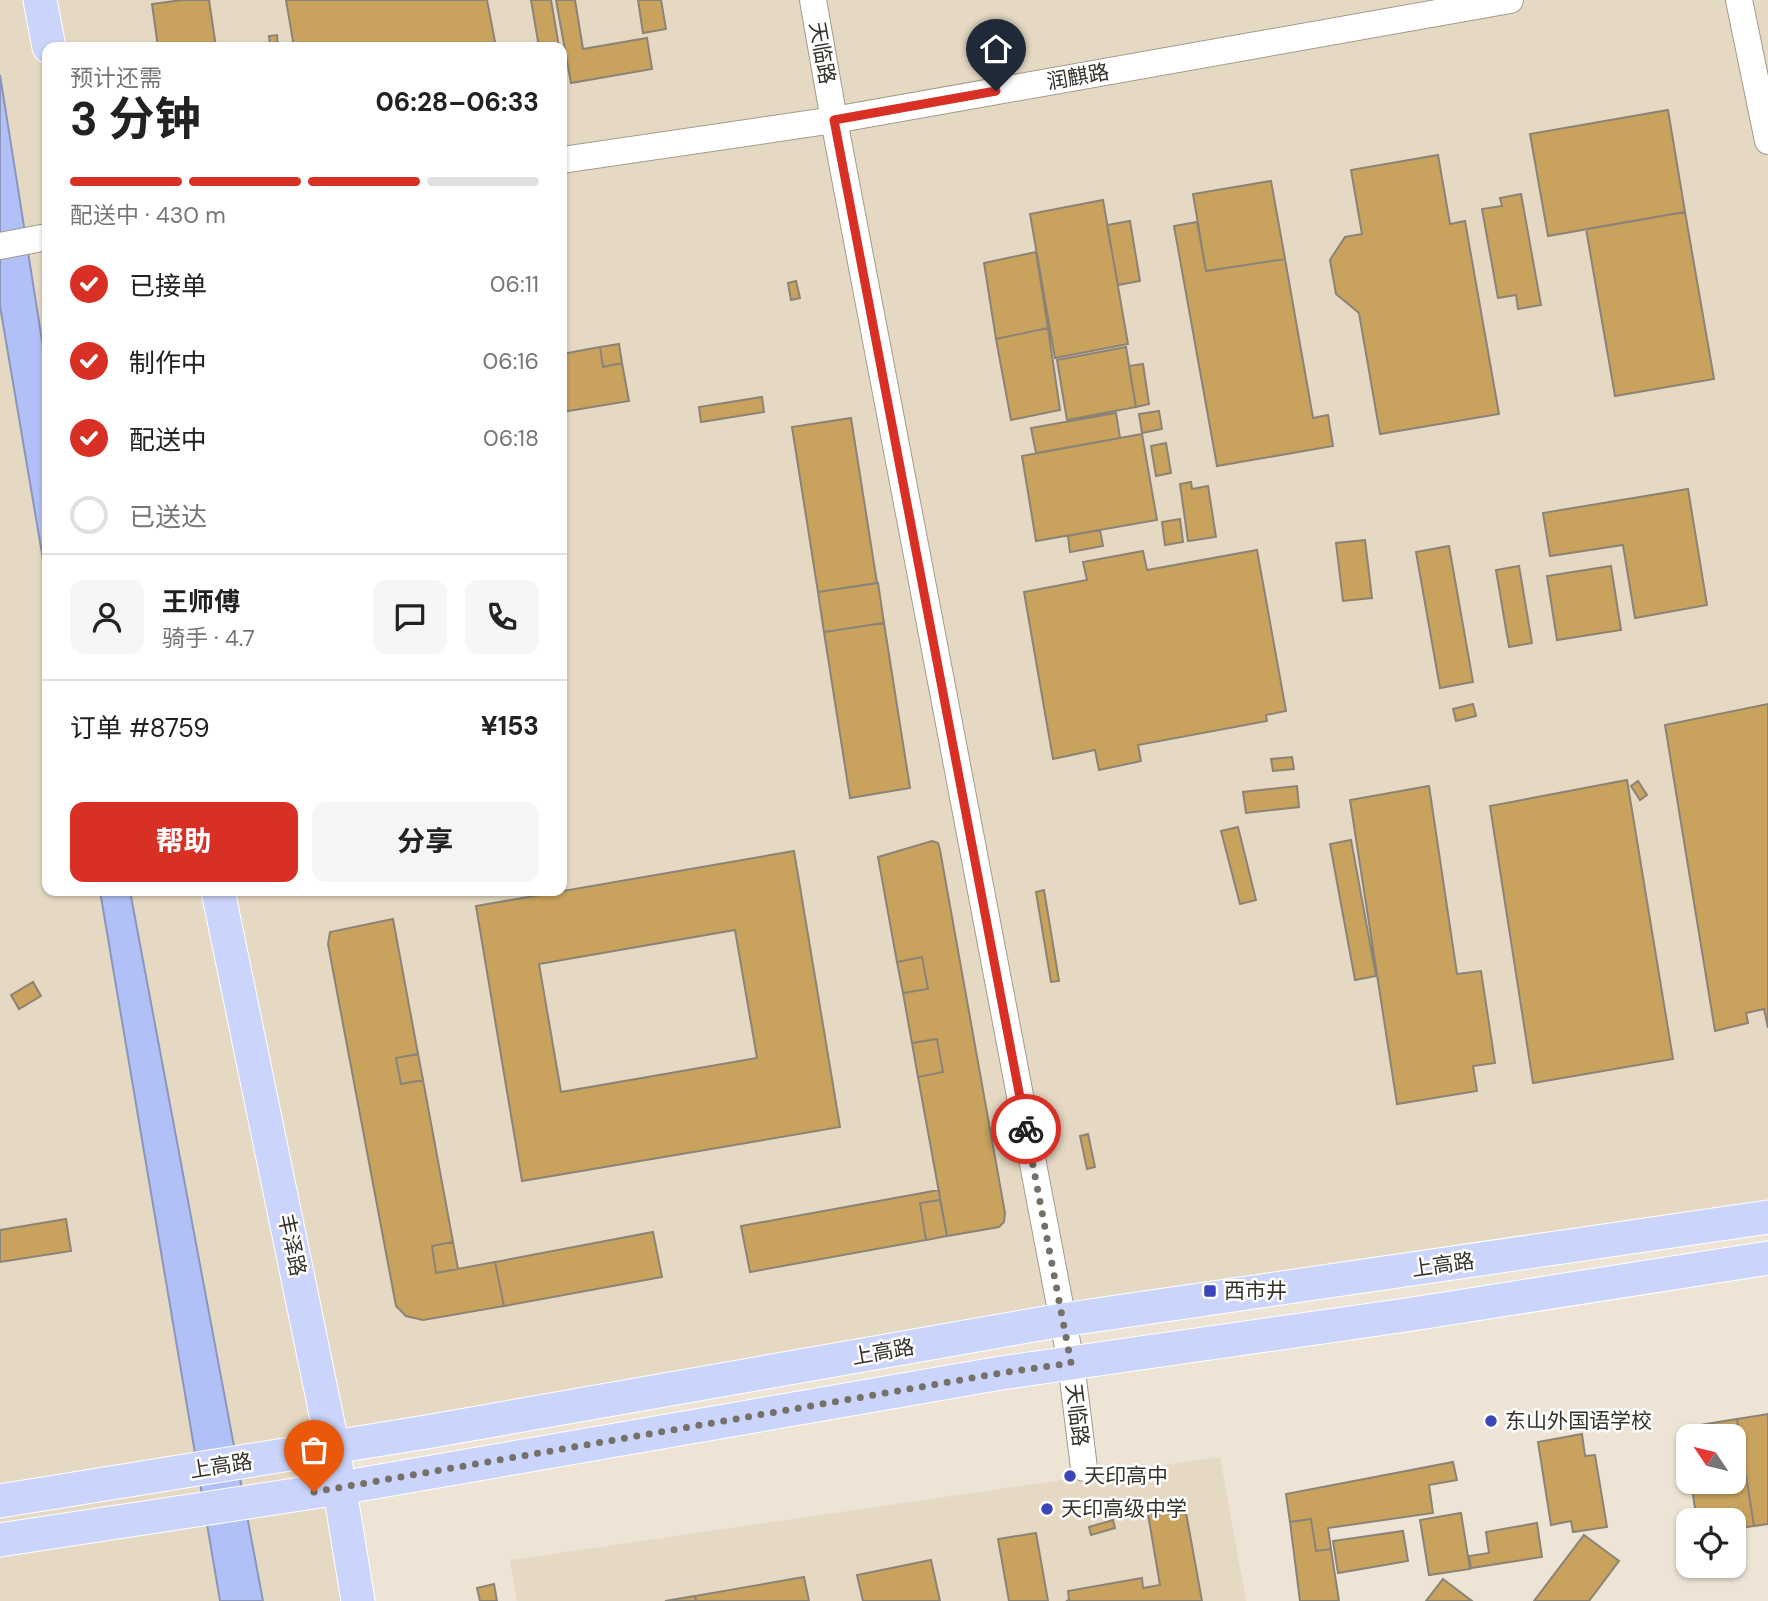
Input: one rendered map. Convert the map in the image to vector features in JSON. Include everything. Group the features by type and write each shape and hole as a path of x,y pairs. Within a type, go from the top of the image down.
{"main road":[{"path":"40,0 48,42"},
{"name":"丰泽路","path":"219,896 333,1448 358,1601"},
{"name":"上高路","path":"0,1501 333,1448 1062,1320 1768,1217"},
{"name":"上高路","path":"0,1540 340,1488 987,1375 1406,1315 1768,1258"}],"street":[{"name":"天临路","path":"813,0 1071,1363 1084,1468"},
{"name":"润麒路","path":"567,159 834,120 1510,0"},
{"path":"1739,0 1768,141"},
{"path":"0,246 42,238"}],"shaded area":[{"path":"0,0 1768,0 1768,1217 334,1448 358,1601 0,1601"},
{"name":"天印高级中学","path":"1220,1457 1246,1601 517,1601 510,1560"}],"water":[{"path":"0,75 42,340 42,554 0,306"},
{"path":"101,896 131,896 263,1601 220,1601"}],"building":[{"path":"209,0 215,42 157,42 152,4"},
{"path":"286,0 487,0 495,42 293,42"},
{"path":"531,0 551,0 558,42 538,42"},
{"path":"556,0 575,0 583,49 647,38 652,69 571,83 567,42 564,42"},
{"path":"638,0 661,0 666,29 643,33"},
{"path":"277,35 278,42 270,42 269,36"},
{"path":"1668,110 1685,212 1548,236 1530,134"},
{"path":"1438,155 1450,224 1465,221 1499,414 1380,434 1359,313 1336,294 1330,260 1345,237 1362,234 1351,170"},
{"path":"1271,181 1285,259 1206,271 1193,194"},
{"path":"1521,194 1541,305 1518,309 1516,295 1498,298 1482,209 1502,206 1500,198"},
{"path":"1103,200 1128,344 1055,358 1030,214"},
{"path":"1685,212 1714,379 1615,396 1586,229"},
{"path":"1130,221 1140,281 1118,285 1107,225"},
{"path":"1197,222 1206,271 1285,259 1313,418 1328,415 1333,446 1217,466 1174,226"},
{"path":"1036,252 1048,328 996,339 984,263"},
{"path":"796,281 800,298 791,300 788,283"},
{"path":"1048,328 1060,410 1011,420 996,339"},
{"path":"619,344 622,363 603,367 600,347"},
{"path":"600,347 603,367 622,363 629,401 567,411 567,353"},
{"path":"1126,347 1136,407 1067,420 1057,360"},
{"path":"1143,364 1149,404 1136,407 1129,366"},
{"path":"762,397 764,412 701,422 699,407"},
{"path":"1159,411 1162,429 1142,433 1139,414"},
{"path":"1116,413 1120,438 1036,453 1031,428"},
{"path":"851,418 877,583 818,592 792,427"},
{"path":"1142,434 1157,520 1036,541 1022,456"},
{"path":"1166,443 1171,473 1156,476 1151,446"},
{"path":"1191,482 1192,489 1208,486 1216,537 1188,541 1180,484"},
{"path":"1688,489 1707,605 1635,618 1623,545 1550,556 1543,513"},
{"path":"1180,519 1183,542 1165,545 1162,522"},
{"path":"1100,530 1103,546 1070,552 1068,536"},
{"path":"1365,540 1372,598 1343,601 1336,543"},
{"path":"1449,546 1473,682 1440,688 1416,552"},
{"path":"1257,550 1286,711 1266,715 1267,721 1138,745 1141,761 1099,770 1095,750 1053,759 1024,592 1087,580 1083,562 1143,551 1147,570"},
{"path":"1519,566 1532,643 1509,647 1496,570"},
{"path":"1611,566 1621,630 1557,640 1547,576"},
{"path":"878,583 884,623 824,632 818,592"},
{"path":"884,623 910,788 850,798 824,632"},
{"path":"1473,704 1476,716 1456,721 1453,709"},
{"path":"1768,704 1768,1028 1764,1009 1746,1013 1748,1023 1715,1031 1665,725"},
{"path":"1292,757 1294,769 1273,771 1271,759"},
{"path":"1627,780 1673,1059 1533,1083 1490,806"},
{"path":"1638,781 1647,795 1640,800 1631,786"},
{"path":"1297,786 1299,807 1246,813 1243,792"},
{"path":"1429,786 1457,974 1481,971 1495,1063 1473,1066 1477,1091 1397,1104 1350,800"},
{"path":"1238,827 1256,900 1240,904 1221,831"},
{"path":"1351,840 1376,976 1355,980 1330,844"},
{"path":"932,841 938,843 940,850 1005,1213 1004,1222 999,1227 947,1236 918,1077 943,1072 937,1039 912,1043 903,993 928,989 922,957 897,962 878,857"},
{"path":"794,851 840,1127 522,1181 476,906 534,896 567,896 567,890","holes":["735,930 757,1058 561,1092 539,964"]},
{"path":"1044,890 1059,981 1051,982 1036,892"},
{"path":"393,919 418,1054 396,1058 401,1084 423,1080 453,1242 432,1246 436,1273 495,1262 504,1306 423,1320 406,1316 396,1306 328,944 330,932"},
{"path":"922,957 928,989 903,993 897,962"},
{"path":"33,982 41,996 19,1009 11,995"},
{"path":"937,1039 943,1072 918,1077 912,1043"},
{"path":"418,1054 423,1080 401,1084 396,1058"},
{"path":"1088,1134 1095,1167 1087,1169 1080,1136"},
{"path":"939,1190 940,1200 920,1203 926,1240 750,1272 741,1226"},
{"path":"940,1200 947,1236 926,1240 920,1203"},
{"path":"66,1219 71,1251 0,1262 0,1230"},
{"path":"653,1232 662,1277 504,1306 495,1262"},
{"path":"453,1242 458,1269 436,1273 432,1246"},
{"path":"1768,1414 1768,1524 1754,1526 1746,1476 1746,1424 1738,1424 1737,1419"},
{"path":"1737,1419 1738,1424 1706,1424"},
{"path":"1582,1434 1585,1456 1595,1455 1607,1527 1573,1532 1571,1521 1551,1525 1538,1442"},
{"path":"1453,1462 1457,1480 1429,1485 1433,1513 1328,1528 1331,1549 1316,1551 1311,1519 1290,1522 1286,1494"},
{"path":"1746,1476 1754,1526 1746,1527 1746,1508 1695,1508 1693,1494 1746,1494"},
{"path":"1185,1507 1202,1601 1066,1601 1069,1600 1068,1591 1142,1578 1143,1588 1160,1585 1148,1514"},
{"path":"1461,1513 1470,1569 1429,1575 1420,1520"},
{"path":"1311,1519 1316,1551 1331,1549 1339,1601 1300,1601 1290,1522"},
{"path":"1113,1520 1115,1528 1091,1535 1089,1527"},
{"path":"1537,1523 1542,1557 1471,1568 1469,1556 1489,1553 1486,1532"},
{"path":"1403,1531 1408,1561 1338,1573 1333,1541"},
{"path":"1036,1533 1048,1601 1009,1601 998,1539"},
{"path":"1584,1535 1619,1561 1589,1601 1534,1601"},
{"path":"931,1560 940,1601 863,1601 857,1575"},
{"path":"804,1577 809,1601 696,1601 695,1596"},
{"path":"1443,1579 1472,1601 1426,1601"},
{"path":"494,1584 497,1601 480,1601 477,1588"},
{"path":"695,1596 696,1601 665,1601"}],"way so far":[{"path":"314,1492 1071,1363 1026,1129"}],"place":[{"name":"西市井","path":"1210,1291"},
{"name":"东山外国语学校","path":"1491,1421"},
{"name":"天印高中","path":"1070,1476"},
{"name":"天印高级中学","path":"1047,1509"}],"route":[{"path":"996,91 834,120 1026,1129"}]}
